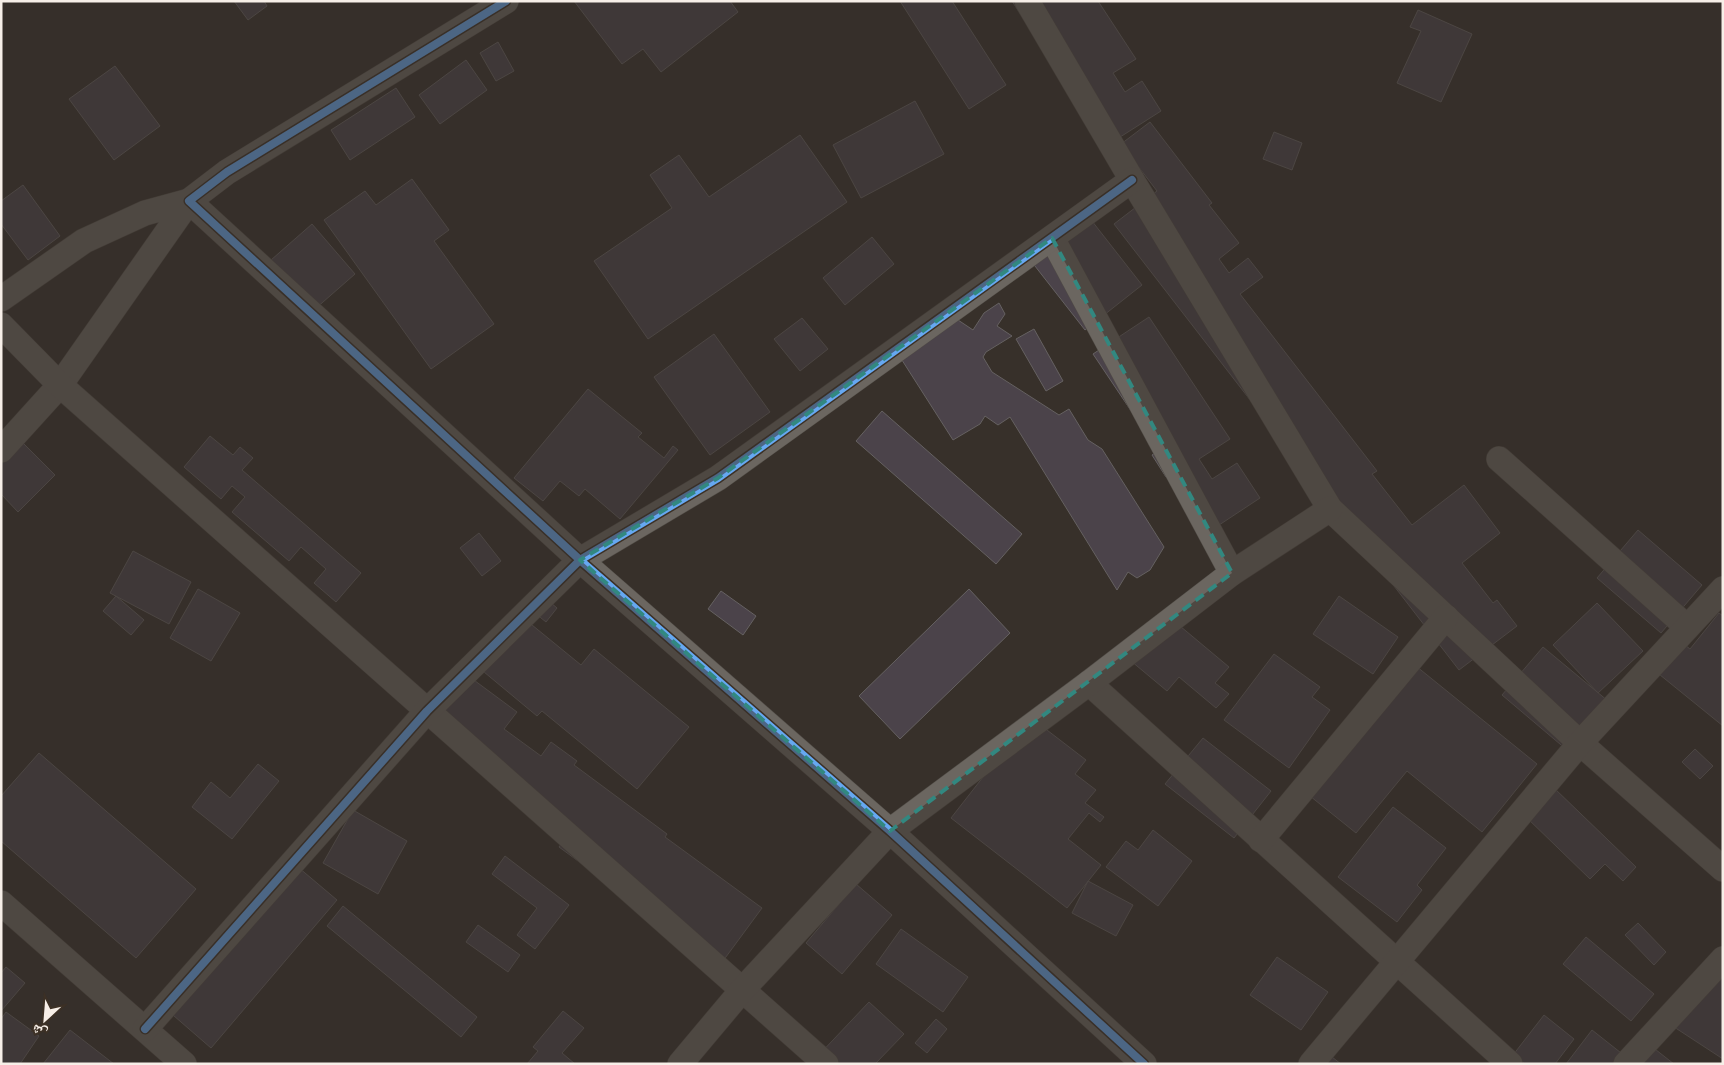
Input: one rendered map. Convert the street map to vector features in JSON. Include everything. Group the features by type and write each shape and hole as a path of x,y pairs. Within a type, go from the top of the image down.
{"street":[{"path":"1,450 60,385 189,202 227,172 506,1"},
{"path":"1027,1 1132,180 1330,509 1580,743 1723,869"},
{"path":"145,1030 427,712 580,560 718,478 1132,180"},
{"path":"1,299 84,241 145,213 189,202"},
{"path":"189,202 580,560 890,831 1144,1064"},
{"path":"1052,238 1232,574"},
{"path":"1,325 60,385 826,1064"},
{"path":"1499,459 1687,628"},
{"path":"680,1064 743,989 890,831 1232,574 1330,509"},
{"path":"1311,1064 1580,743 1723,589"},
{"path":"1261,840 1446,618"},
{"path":"1089,683 1510,1064"},
{"path":"1,903 184,1064"},
{"path":"1626,1064 1723,959"}],"highlighted area":[{"path":"1052,238 1232,573 890,831 580,560 718,478"}],"building":[{"path":"234,1 264,1 267,6 248,20"},
{"path":"574,1 730,1 738,12 661,72 643,49 622,64"},
{"path":"900,1 952,1 1006,85 969,109"},
{"path":"1012,1 1098,1 1136,59 1113,73 1125,92 1142,81 1161,111 1106,146"},
{"path":"1418,10 1472,34 1441,102 1397,83 1421,31 1410,27"},
{"path":"498,42 514,71 496,81 480,53"},
{"path":"466,60 487,90 440,124 419,95"},
{"path":"115,66 160,126 114,160 69,99"},
{"path":"396,88 415,117 350,160 331,130"},
{"path":"915,101 944,154 861,198 833,145"},
{"path":"1150,122 1212,203 1209,205 1239,243 1219,259 1229,273 1248,258 1263,277 1240,294 1377,471 1372,474 1412,525 1464,485 1500,533 1462,563 1493,603 1497,600 1517,626 1459,670 1114,224 1157,191 1121,144"},
{"path":"1274,132 1302,143 1292,170 1263,159"},
{"path":"800,135 847,202 648,339 594,261 672,208 650,175 679,155 709,197"},
{"path":"412,179 449,230 434,241 494,324 431,369 324,220 365,191 376,205"},
{"path":"23,185 60,236 28,260 1,224 1,201"},
{"path":"1081,207 1142,285 1085,330 1024,252"},
{"path":"312,224 355,274 315,309 271,260"},
{"path":"872,237 894,264 845,305 823,278"},
{"path":"999,303 1005,314 997,326 1012,336 986,352 983,357 992,372 1059,415 1069,409 1088,440 1102,449 1164,547 1150,570 1137,578 1128,572 1117,590 1010,417 998,425 985,416 980,424 953,440 900,357 958,320 973,330 984,313"},
{"path":"1149,317 1230,439 1199,459 1212,479 1237,463 1260,498 1210,531 1172,473 1166,477 1152,455 1158,451 1093,354"},
{"path":"802,318 828,349 800,371 774,339"},
{"path":"1034,329 1063,381 1046,391 1016,339"},
{"path":"714,334 770,412 710,455 654,377"},
{"path":"588,389 642,433 638,437 664,458 673,446 678,450 620,519 585,489 579,496 560,481 543,501 514,478"},
{"path":"882,411 1022,534 996,564 856,441"},
{"path":"210,436 233,455 240,447 253,458 242,470 361,573 336,602 314,583 326,569 301,547 289,561 232,512 245,497 232,486 221,499 184,467"},
{"path":"21,441 55,475 18,512 1,494 1,461"},
{"path":"1638,530 1702,585 1661,633 1597,578"},
{"path":"479,533 501,561 482,576 460,548"},
{"path":"133,551 191,582 169,624 110,593"},
{"path":"198,589 240,613 211,661 170,638"},
{"path":"969,589 1010,633 900,739 859,696"},
{"path":"537,591 557,608 546,622 525,605"},
{"path":"721,591 756,616 743,635 708,609"},
{"path":"116,596 144,620 131,635 103,611"},
{"path":"1339,596 1398,637 1373,674 1313,634"},
{"path":"1597,603 1643,651 1598,693 1553,645"},
{"path":"1719,613 1723,616 1723,726 1649,666 1674,636 1690,649"},
{"path":"521,616 581,665 594,649 689,727 637,789 542,711 537,716 478,667"},
{"path":"1168,616 1229,667 1215,683 1229,694 1216,708 1179,677 1167,691 1131,661"},
{"path":"1543,647 1608,701 1567,750 1502,695"},
{"path":"1274,654 1320,687 1312,697 1330,710 1289,768 1224,720"},
{"path":"1411,662 1537,764 1482,832 1407,771 1356,833 1305,792"},
{"path":"459,669 517,712 504,729 541,756 551,742 577,761 574,765 667,834 665,837 762,908 720,965 559,847 575,826 422,720"},
{"path":"1030,717 1086,760 1075,774 1096,790 1085,803 1104,817 1100,822 1089,813 1068,839 1101,865 1067,908 951,818"},
{"path":"1203,738 1271,791 1234,838 1165,784"},
{"path":"1695,749 1713,766 1700,779 1682,762"},
{"path":"39,753 196,889 136,958 1,841 1,796"},
{"path":"258,764 279,781 232,839 192,807 211,782 230,798"},
{"path":"1553,787 1636,867 1623,881 1605,864 1590,879 1525,816"},
{"path":"1393,807 1446,848 1417,885 1422,890 1397,922 1338,877"},
{"path":"353,810 407,841 378,894 323,863"},
{"path":"1153,830 1192,861 1158,906 1106,867 1126,841 1138,850"},
{"path":"505,856 569,905 535,949 517,935 537,908 492,874"},
{"path":"292,862 337,900 211,1048 166,1009"},
{"path":"1088,881 1133,905 1116,936 1072,913"},
{"path":"856,884 892,915 842,974 806,943"},
{"path":"343,906 477,1017 461,1037 327,926"},
{"path":"1638,923 1666,952 1654,965 1625,935"},
{"path":"478,925 520,955 508,972 466,942"},
{"path":"901,929 968,977 943,1012 876,964"},
{"path":"1586,937 1654,994 1631,1021 1563,964"},
{"path":"1723,952 1723,1059 1671,1025"},
{"path":"1277,957 1328,992 1301,1030 1250,995"},
{"path":"6,967 25,983 1,1011 1,973"},
{"path":"869,1002 904,1034 875,1064 821,1064 816,1058"},
{"path":"563,1011 584,1028 562,1053 575,1064 527,1064 538,1051 533,1047"},
{"path":"6,1012 39,1036 20,1064 1,1064 1,1019"},
{"path":"1544,1015 1574,1039 1555,1064 1525,1064 1513,1055"},
{"path":"936,1019 947,1029 927,1053 915,1043"},
{"path":"70,1030 114,1064 43,1064"},
{"path":"1592,1030 1635,1064 1566,1064"},
{"path":"1651,1046 1674,1064 1636,1064"},
{"path":"1332,1057 1341,1064 1326,1064"}],"cycle path":[{"path":"506,1 227,172 189,201 580,560 890,831 1144,1064"},
{"path":"145,1029 427,711 580,560 718,478 1132,180"}]}
